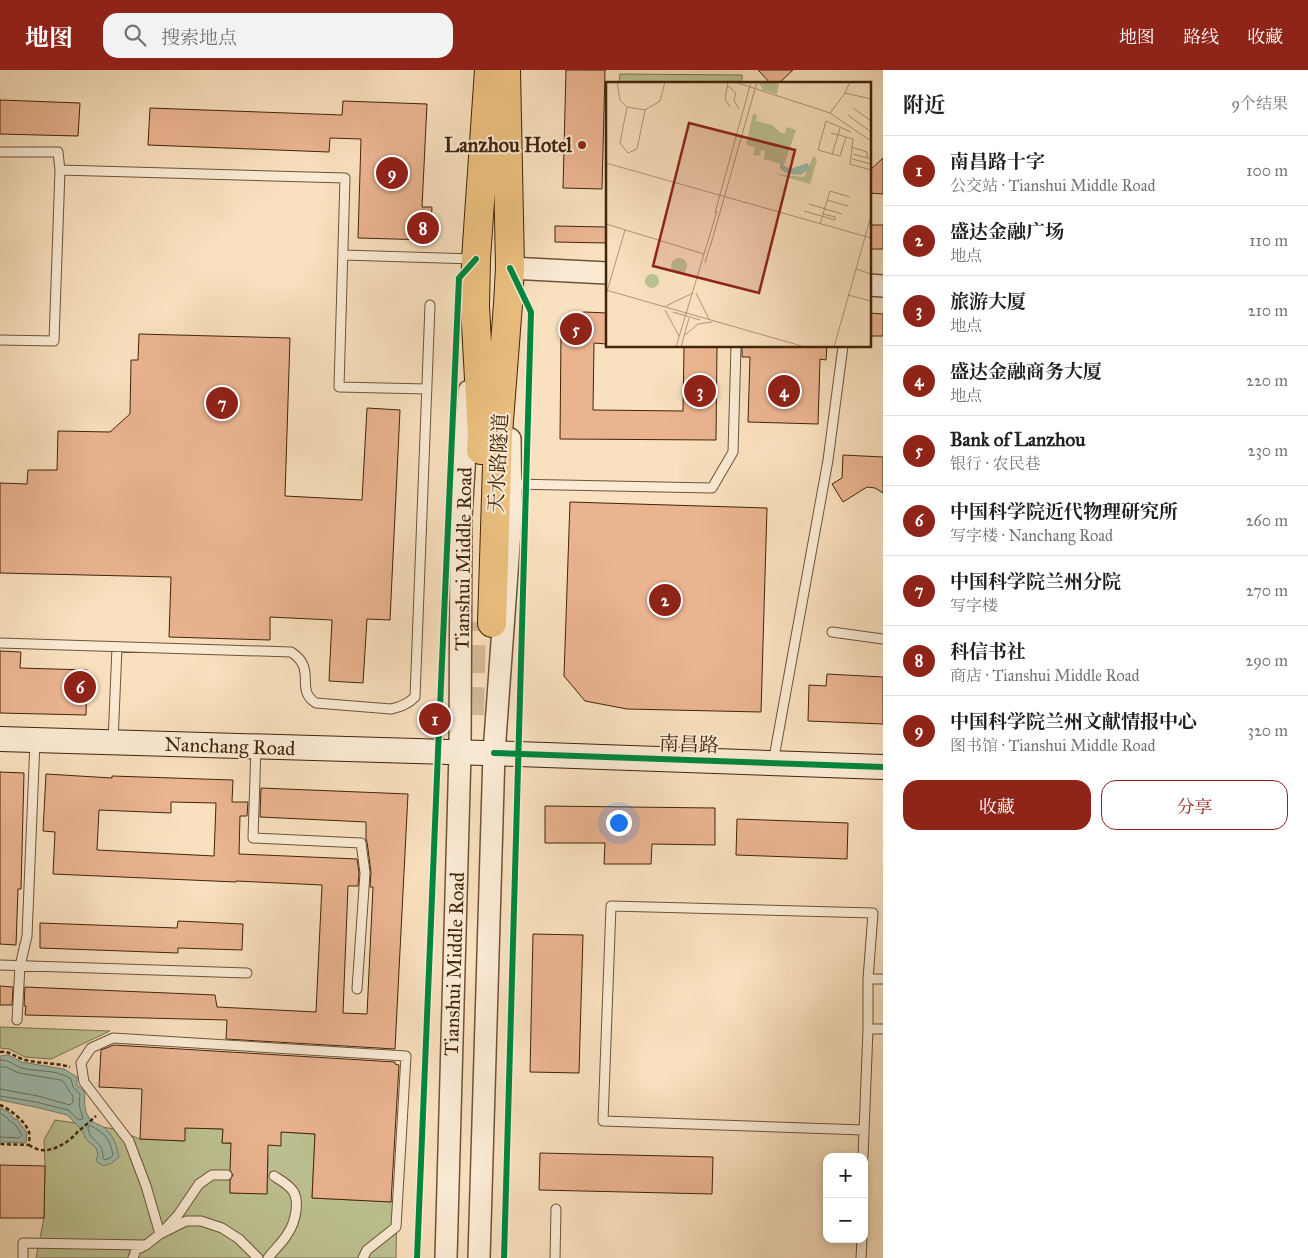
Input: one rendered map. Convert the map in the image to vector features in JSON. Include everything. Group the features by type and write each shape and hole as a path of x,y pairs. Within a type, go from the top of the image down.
{"main road":[{"name":"Tianshui Middle Road","path":"475,306 476,259 489,70"},
{"name":"Tianshui Middle Road","path":"506,70 510,268 508,304"},
{"name":"天水路隧道","path":"475,306 482,434 482,622 508,304"},
{"name":"Nanchang Road","path":"0,739 460,752"},
{"name":"南昌路","path":"460,752 883,767"}],"street":[{"path":"510,268 606,273"},
{"name":"Tianshui Middle Road","path":"479,1258 494,753 511,527 508,304"},
{"name":"Tianshui Middle Road","path":"446,1258 460,752 461,516 475,306"}],"lane":[{"path":"0,152 58,152 60,170 54,342 0,340"},
{"path":"60,170 345,178 339,387 427,389"},
{"path":"343,255 476,259"},
{"path":"0,643 291,652 302,661 306,674 306,692 311,700 316,703 391,709 409,703 415,697 430,305"},
{"path":"511,484 712,488 733,452 736,348"},
{"path":"773,763 828,460 843,348"},
{"path":"832,632 883,639"},
{"path":"113,742 117,647"},
{"path":"17,1020 20,966 27,936 35,740"},
{"path":"256,746 253,838 361,844 365,872 357,988"},
{"path":"863,1130 603,1121 611,906 873,913 868,979 863,1153"},
{"path":"0,965 247,973"},
{"path":"868,979 883,979"},
{"path":"868,1029 883,1029"},
{"path":"160,1234 130,1141 84,1082 81,1063 90,1048 113,1038 406,1056 396,1228 367,1250 363,1258"},
{"path":"133,1258 136,1250 160,1234 178,1215 199,1184 212,1175 227,1175"},
{"path":"268,1258 288,1234 294,1222 296,1210 294,1192 287,1184 274,1176"},
{"path":"555,1258 556,1209"},
{"path":"160,1234 186,1220 201,1221 222,1228 239,1239 258,1258"},
{"path":"23,1258 23,1243 146,1245"},
{"path":"861,1258 862,1243"}],"path":[{"path":"0,1052 8,1052 23,1059 60,1064 83,1072"},
{"path":"0,1105 19,1117 29,1133 29,1145"},
{"path":"0,1144 29,1145 35,1149 42,1150 53,1149 72,1139 97,1115"}],"green space":[{"path":"620,74 742,75 742,82 619,82"},
{"path":"0,1027 110,1031 51,1059 25,1057 9,1049 0,1048"},
{"path":"55,1120 115,1129 140,1139 184,1141 185,1128 223,1129 222,1143 237,1144 231,1157 230,1193 267,1193 268,1157 261,1144 280,1145 281,1132 315,1134 312,1198 397,1202 396,1258 36,1258 44,1218 44,1140"}],"water":[{"path":"8,1055 21,1062 64,1069 77,1077 77,1085 85,1092 87,1115 109,1132 115,1142 119,1157 112,1163 103,1166 96,1161 98,1154 96,1148 86,1139 82,1130 67,1115 0,1100 0,1056"},
{"path":"0,1108 9,1112 14,1119 17,1119 27,1133 26,1143 0,1142"}],"building":[{"path":"566,70 605,70 602,189 563,188"},
{"path":"758,70 793,70 780,82 769,82"},
{"path":"0,100 80,103 78,136 0,134"},
{"path":"343,101 427,104 422,207 432,207 430,240 358,238 361,139 330,138 329,152 148,145 150,108 342,115"},
{"path":"883,158 883,194 871,193 871,169"},
{"path":"871,225 883,225 883,249 871,249"},
{"path":"555,226 606,227 606,243 555,242"},
{"path":"577,313 606,313 606,344 594,343 593,410 683,411 684,348 717,348 716,440 560,439 561,333 564,325"},
{"path":"871,313 883,314 883,336 871,336"},
{"path":"139,334 290,338 285,496 362,500 367,408 400,410 390,620 367,619 363,683 329,681 332,620 270,617 270,640 169,637 171,577 0,573 0,483 27,484 28,470 57,470 58,431 110,432 130,414 131,360 138,360"},
{"path":"742,348 827,348 826,360 820,359 818,424 748,422 750,357 742,357"},
{"path":"843,455 883,457 883,493 875,488 867,487 843,502 832,484 842,478"},
{"path":"570,502 767,508 761,712 627,709 585,701 564,676"},
{"path":"0,651 21,652 20,668 87,670 86,715 0,713"},
{"path":"827,674 883,677 883,724 808,721 809,685 826,686"},
{"path":"0,772 24,773 21,889 18,889 16,945 0,944"},
{"path":"46,774 112,778 112,776 233,780 232,802 248,802 247,816 240,816 239,854 357,859 358,886 348,886 343,1013 367,1014 373,887 370,887 371,872 366,839 366,822 260,817 261,788 408,794 395,1049 226,1039 227,1020 25,1015 25,987 215,995 217,1007 316,1012 322,885 53,874 55,832 43,831","holes":["171,802 216,803 214,856 97,850 99,810 171,813"]},
{"path":"545,806 715,808 715,845 652,844 651,864 604,864 605,843 545,843"},
{"path":"737,819 848,823 847,859 736,855"},
{"path":"178,921 243,924 242,950 178,948 178,953 40,948 40,923 177,928"},
{"path":"533,934 583,935 579,1073 530,1072"},
{"path":"0,986 13,987 12,1005 0,1005"},
{"path":"114,1045 395,1062 395,1064 399,1065 391,1202 312,1198 315,1134 281,1132 281,1146 268,1145 267,1194 230,1193 230,1180 233,1175 230,1170 231,1143 222,1143 223,1129 185,1128 185,1141 140,1139 142,1089 99,1087 101,1050"},
{"path":"540,1153 713,1157 712,1194 539,1190"},
{"path":"0,1165 45,1166 44,1218 0,1218"}],"tunnel":[{"path":"470,715 472,622"}],"cycle path":[{"path":"417,1258 459,278 476,259"},
{"path":"504,1258 531,312 510,268"},
{"path":"494,753 883,767"}],"place":[{"name":"Lanzhou Hotel","path":"582,145"},
{"name":"中国科学院兰州文献情报中心","path":"392,173"},
{"name":"科信书社","path":"423,228"},
{"name":"Bank of Lanzhou","path":"576,329"},
{"name":"旅游大厦","path":"700,391"},
{"name":"盛达金融商务大厦","path":"784,391"},
{"name":"中国科学院兰州分院","path":"222,403"},
{"name":"盛达金融广场","path":"665,600"},
{"name":"中国科学院近代物理研究所","path":"80,687"},
{"name":"南昌路十字","path":"435,719"}]}
